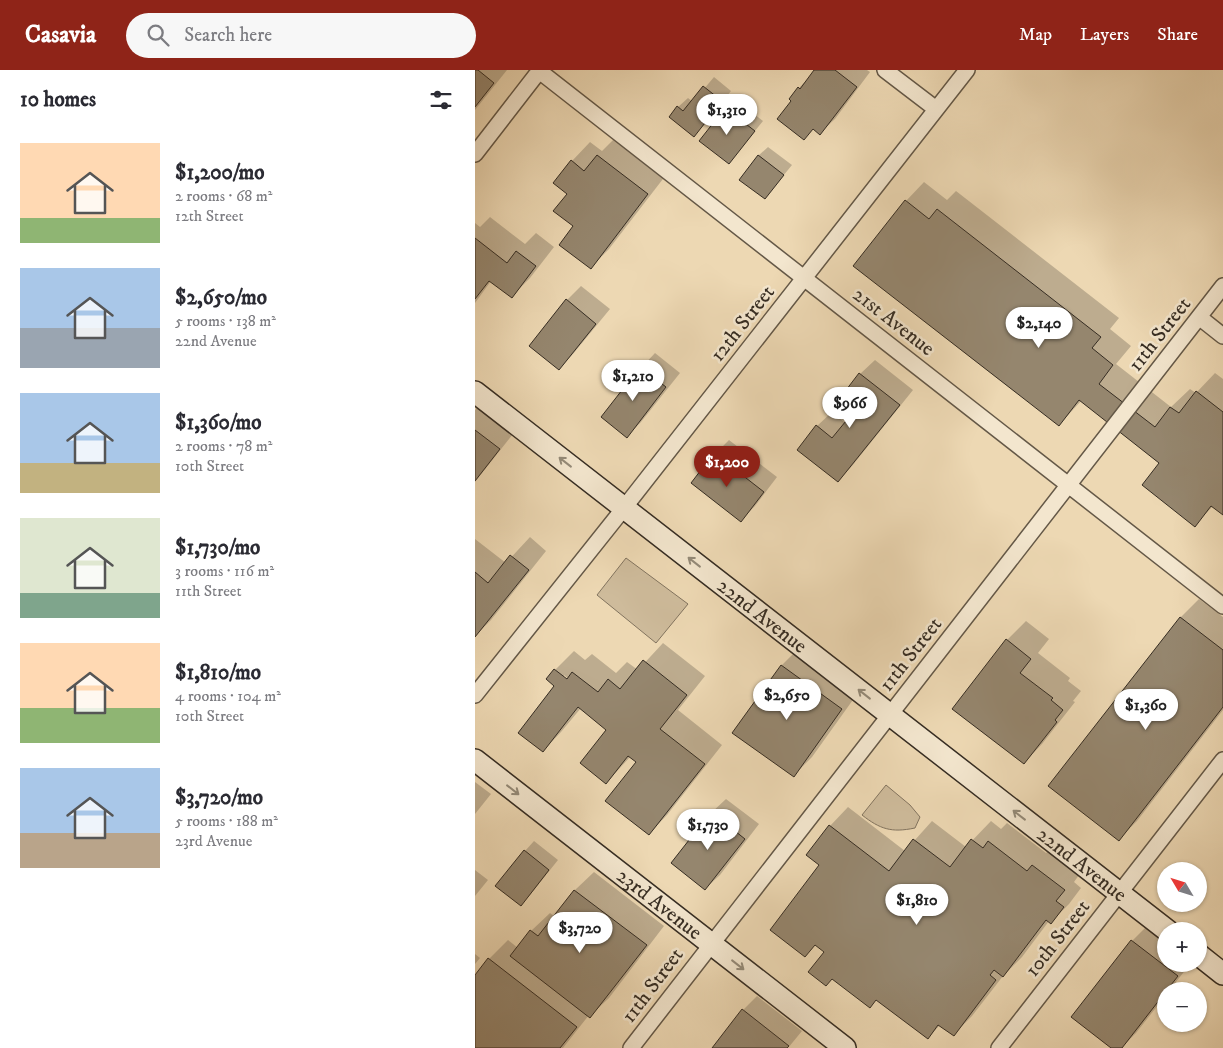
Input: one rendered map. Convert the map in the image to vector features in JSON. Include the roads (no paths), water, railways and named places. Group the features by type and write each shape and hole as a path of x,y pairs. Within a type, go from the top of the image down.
{"main road":[{"name":"22nd Avenue","path":"475,392 1157,923"},
{"name":"23rd Avenue","path":"475,760 845,1048"},
{"path":"1207,961 1223,974"}],"street":[{"path":"475,154 539,70"},
{"name":"21st Avenue","path":"539,70 1223,606"},
{"path":"885,70 936,109"},
{"name":"12th Street","path":"475,695 967,70"},
{"name":"11th Street","path":"631,1048 1223,286"},
{"path":"1199,317 1223,336"},
{"name":"10th Street","path":"999,1048 1223,760"}]}
